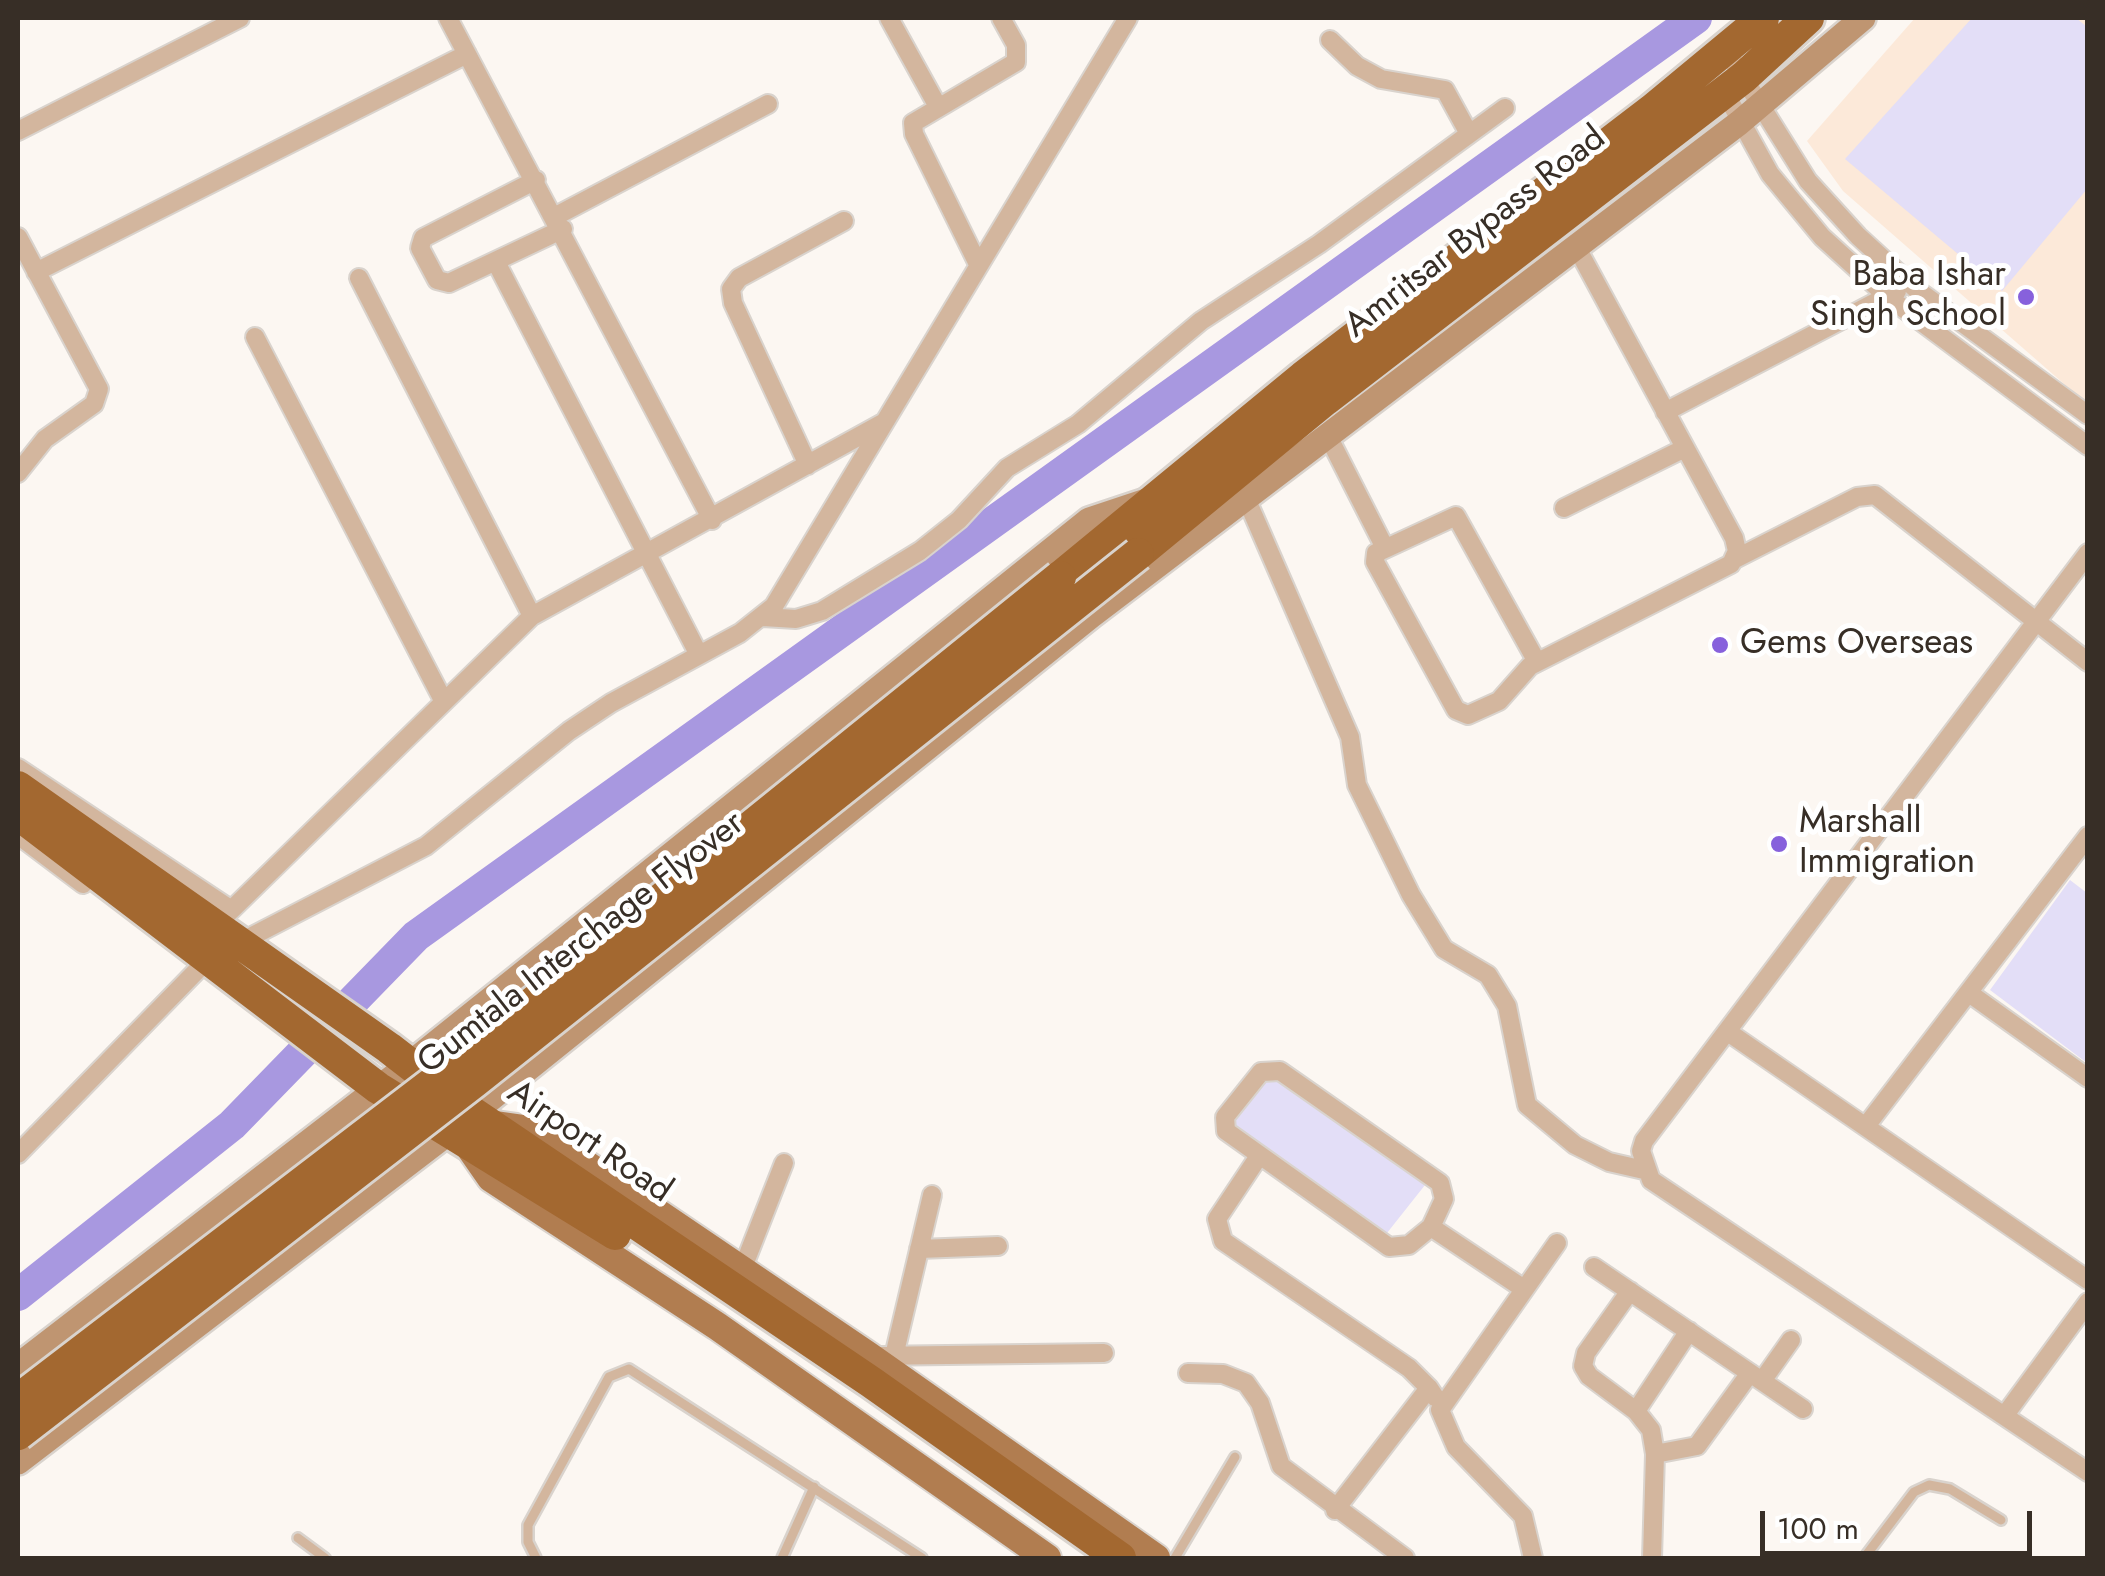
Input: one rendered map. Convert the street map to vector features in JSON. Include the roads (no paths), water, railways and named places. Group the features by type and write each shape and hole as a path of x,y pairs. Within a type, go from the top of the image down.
{"highway":[{"name":"Amritsar Bypass Road","path":"1155,498 1734,77 1763,18"},
{"name":"Amritsar Bypass Road","path":"1198,520 1325,400 1808,18"},
{"name":"Gumtala Interchage Flyover","path":"18,1400 447,1072 1155,498"},
{"name":"Gumtala Interchage Flyover","path":"18,1434 475,1081 1138,554 1198,520"},
{"name":"Airport Road","path":"18,787 219,940 370,1080 469,1129 871,1382 1120,1558"},
{"name":"Airport Road","path":"18,814 219,940"},
{"name":"Airport Road","path":"265,979 400,1056 469,1129 1083,1558"}],"main road":[{"path":"1047,1558 732,1336 492,1178 469,1129 531,1130 742,1270 882,1356 1156,1558"}],"street":[{"path":"18,131 240,18"},
{"path":"448,18 559,222 712,520"},
{"path":"888,18 938,105"},
{"path":"978,262 914,134 916,118 1016,62 1016,45 1001,18"},
{"path":"219,940 406,858 611,702 763,617 785,592 978,262 1128,18"},
{"path":"1734,77 1864,18"},
{"path":"1330,40 1358,66 1381,79 1445,90 1468,132"},
{"path":"36,272 467,54"},
{"path":"1734,77 1739,123 1798,212 1888,298 2088,446"},
{"path":"1734,77 1808,181 1909,282 2088,415"},
{"path":"536,180 420,241 442,284 496,262 768,104"},
{"path":"763,617 796,619 822,611 920,551 959,520 1008,468 1078,424 1200,322 1319,244 1505,108"},
{"path":"18,1462 469,1129 1198,520 1246,498 1739,123"},
{"path":"808,465 732,303 731,289 739,278 844,221"},
{"path":"18,237 99,389 94,404 44,438 18,472"},
{"path":"1577,248 1734,538 1735,559"},
{"path":"496,262 699,655"},
{"path":"359,278 532,616"},
{"path":"1665,412 1888,298 1909,282"},
{"path":"256,336 443,700"},
{"path":"18,1154 443,700 532,616 883,423"},
{"path":"1327,434 1385,548"},
{"path":"1564,508 1685,448"},
{"path":"1537,662 1456,516 1376,553 1375,562 1459,713 1472,714 1499,702 1537,662 1857,497 1875,495 2088,662"},
{"path":"18,1366 400,1056 1090,520 1155,498"},
{"path":"1246,498 1350,737 1357,785 1410,895 1444,948 1488,975 1506,1006 1527,1104 1575,1145 1609,1162 1644,1170"},
{"path":"2088,553 1644,1141 1644,1170 1651,1180 2088,1472"},
{"path":"18,768 219,940"},
{"path":"18,835 219,940"},
{"path":"1866,1126 2080,861 2088,836"},
{"path":"1969,994 2088,1078"},
{"path":"1728,1032 2088,1280"},
{"path":"1275,1069 1440,1182 1444,1199 1432,1227 1409,1245 1389,1246 1226,1132 1223,1122 1261,1072 1275,1069"},
{"path":"1259,1156 1217,1219 1223,1241 1410,1368 1429,1388 1456,1446 1523,1516 1532,1558"},
{"path":"742,1270 784,1162"},
{"path":"932,1195 919,1250 882,1356 1104,1354"},
{"path":"1432,1227 1524,1289"},
{"path":"1440,1410 1557,1243"},
{"path":"919,1250 998,1246"},
{"path":"1594,1267 1803,1409"},
{"path":"1630,1291 1586,1353 1582,1366 1589,1376 1636,1411 1652,1430 1656,1454 1652,1558"},
{"path":"2005,1415 2088,1302"},
{"path":"1636,1411 1688,1331"},
{"path":"1656,1454 1697,1446 1791,1340"},
{"path":"1188,1373 1223,1374 1246,1383 1260,1403 1281,1466 1335,1510 1405,1558"},
{"path":"1335,1510 1429,1388"}],"lane":[{"path":"536,1558 528,1542 528,1525 609,1377 621,1369 637,1372 922,1558"},
{"path":"1175,1558 1236,1457"},
{"path":"1864,1558 1914,1492 1929,1485 1950,1489 2001,1520"},
{"path":"782,1558 814,1488"},
{"path":"298,1538 325,1558"}],"waterway":[{"path":"18,1295 232,1125 416,936 1696,18"}],"place":[{"name":"Baba Ishar Singh School","path":"2026,297"},
{"name":"Gems Overseas","path":"1720,645"},
{"name":"Marshall Immigration","path":"1779,844"}]}
